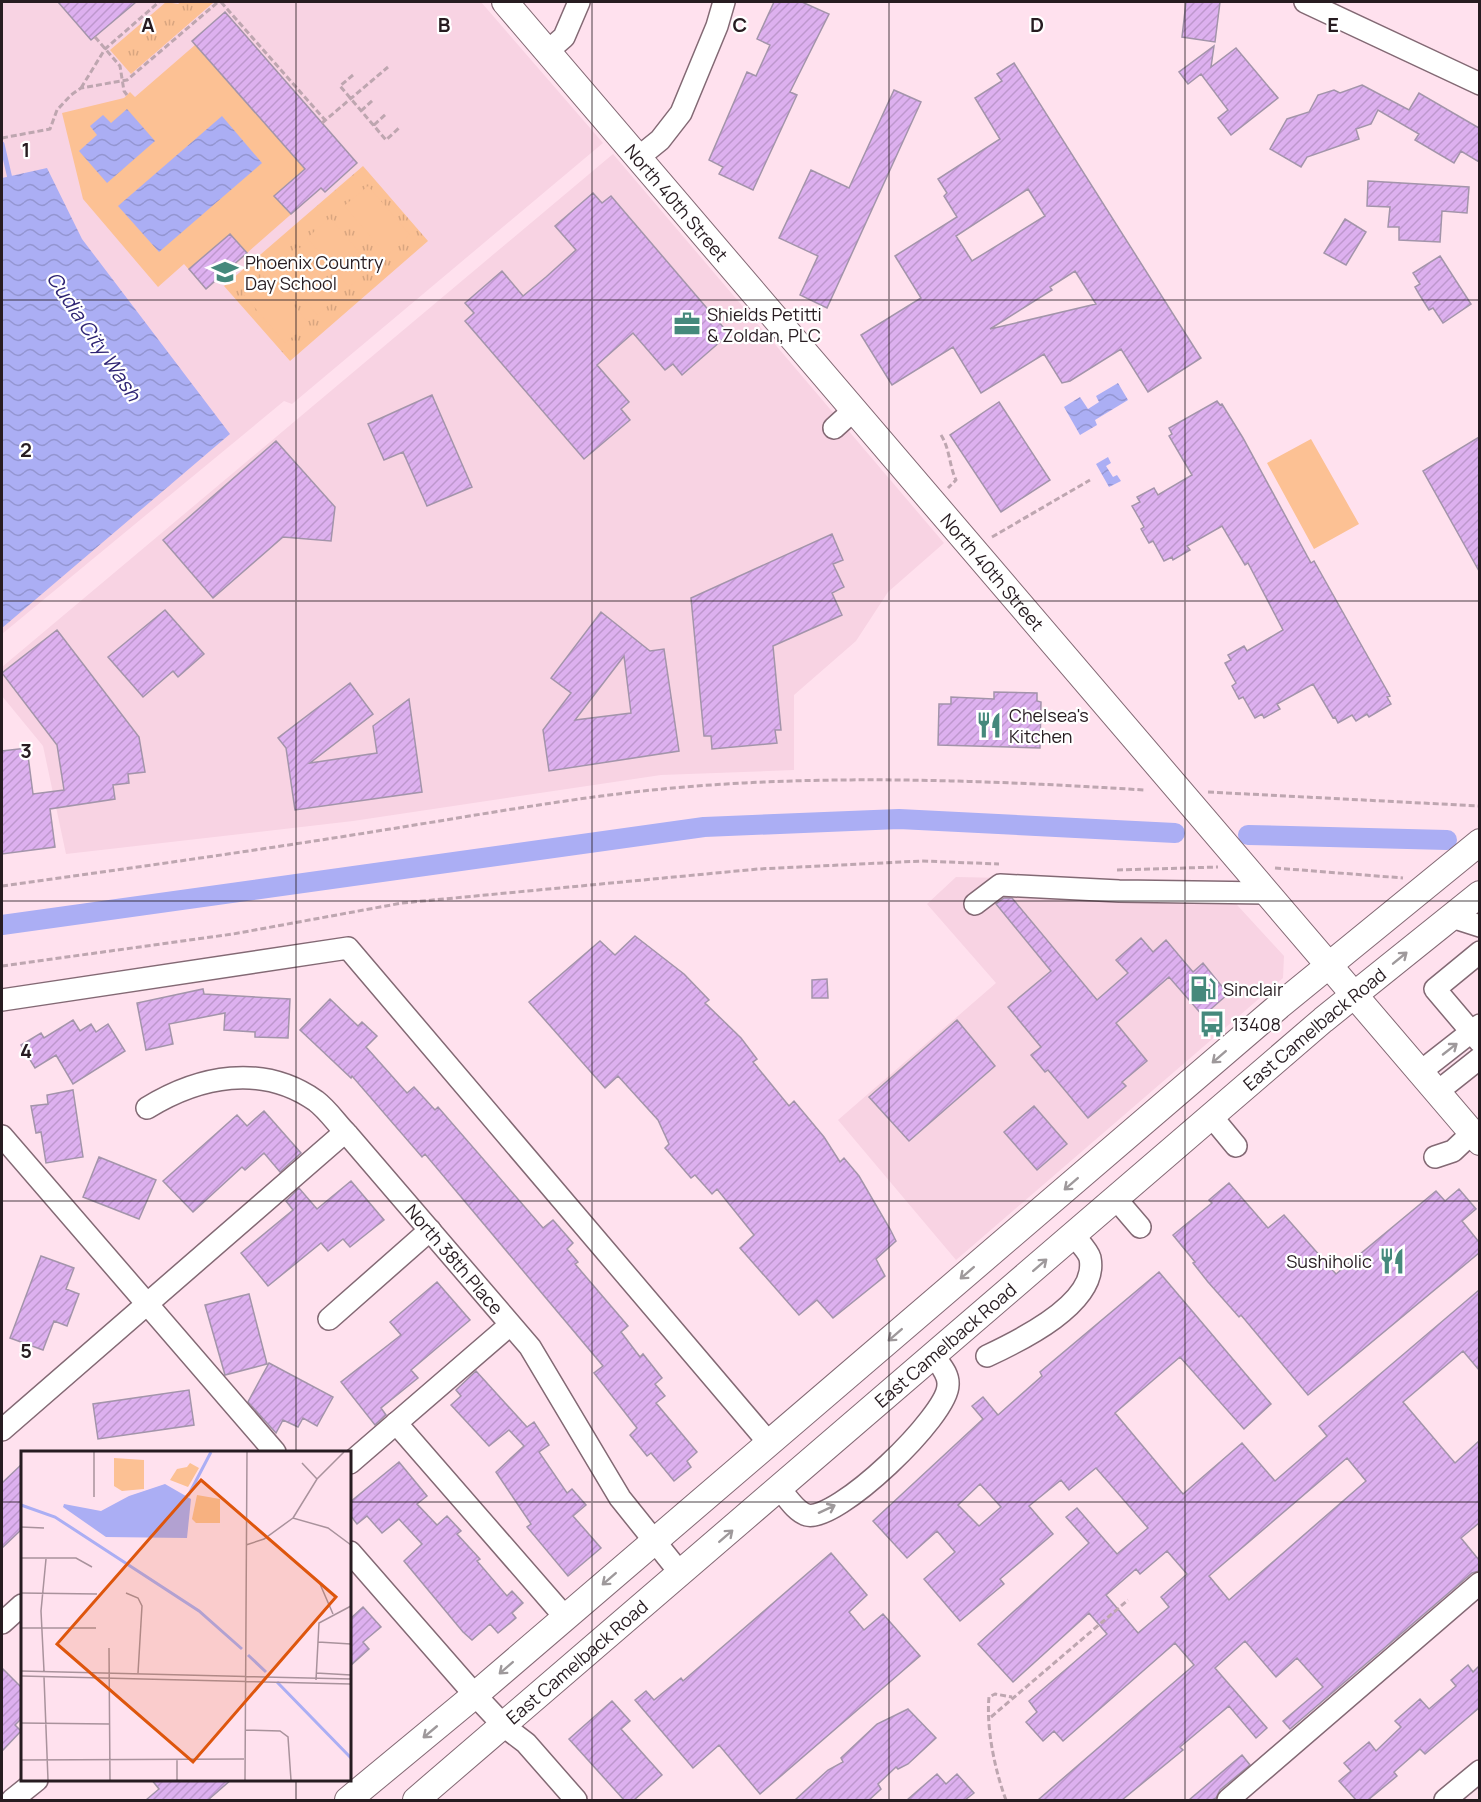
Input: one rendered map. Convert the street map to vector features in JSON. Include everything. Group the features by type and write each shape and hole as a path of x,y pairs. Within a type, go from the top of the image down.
{"main road":[{"name":"North 40th Street","path":"505,2 855,409 1196,796 1239,859 1476,1137"},
{"path":"348,1800 475,1695 1328,964 1479,842"},
{"name":"East Camelback Road","path":"416,1800 1355,995 1479,894"},
{"path":"940,1297 964,1330"}],"street":[{"path":"548,51 564,37 579,2"},
{"path":"639,157 660,140 681,113 717,26 724,2"},
{"path":"1305,2 1479,84"},
{"path":"834,428 855,409"},
{"path":"975,904 1000,885 1119,891 1267,892"},
{"path":"1452,917 1479,926"},
{"path":"2,1000 348,948 769,1443"},
{"path":"1420,1072 1477,1033 1435,989 1479,952"},
{"path":"1437,1092 1479,1058"},
{"name":"North 38th Place","path":"147,1108 187,1086 250,1077 292,1088 316,1101 530,1347 620,1498 681,1574"},
{"path":"1212,1117 1236,1146"},
{"path":"2,1430 345,1132"},
{"path":"2,1136 274,1451"},
{"path":"1435,1157 1453,1151 1476,1137"},
{"path":"1116,1200 1140,1227"},
{"path":"329,1319 430,1230"},
{"path":"987,1356 1027,1337 1053,1319 1081,1292 1091,1269 1090,1256 1074,1236"},
{"path":"351,1462 510,1324"},
{"path":"780,1489 800,1511 808,1515 817,1514 839,1503 906,1450 946,1397 949,1383 944,1370 934,1356"},
{"path":"396,1423 565,1617"},
{"path":"351,1553 475,1695 505,1726 526,1743 576,1800"},
{"path":"1228,1800 1479,1583"},
{"path":"2,1623 21,1606"},
{"path":"1445,1800 1479,1770"},
{"path":"12,1800 35,1781"}],"path":[{"path":"2,138 50,129 62,103 81,88 105,48 159,2"},
{"path":"81,88 128,80 220,2 323,122 387,67"},
{"path":"95,37 120,66 127,95"},
{"path":"353,75 340,86 386,140 399,128"},
{"path":"361,111 374,99"},
{"path":"374,125 387,113"},
{"path":"941,435 948,447 950,467 956,480 946,489"},
{"path":"988,539 1090,480"},
{"path":"2,886 590,798 709,785 807,780 992,782 1144,790"},
{"path":"1196,796 1479,806"},
{"path":"2,966 233,934 402,903 758,869 922,861 1002,864"},
{"path":"1116,870 1204,867"},
{"path":"1279,868 1405,878"},
{"path":"991,1717 1128,1600"},
{"path":"1006,1800 992,1747 989,1696 995,1694 1013,1697"}],"shaded area":[{"name":"Phoenix Country Day School","path":"2,2 481,2 603,143 292,404 284,401 2,634"},
{"path":"613,154 944,543 888,592 856,641 794,695 794,770 661,775 353,821 66,854 43,746 2,696 2,667"},
{"path":"956,877 1216,882 1284,956 1283,978 956,1260 838,1120 996,983 927,904"}],"green space":[{"path":"166,2 178,4 181,2 214,2 131,74 110,50"},
{"path":"225,12 357,163 325,192 321,188 206,289 184,264 158,287 83,199 62,113 124,98 130,92 135,97 195,45"},
{"path":"363,166 428,241 290,361 224,286"},
{"path":"368,186 410,235 387,255 344,206"},
{"path":"330,218 372,267 349,287 307,238"},
{"path":"298,246 340,295 317,315 275,266"},
{"path":"266,274 309,323 285,343 243,294"},
{"path":"1311,439 1359,524 1314,549 1267,463"}],"water":[{"path":"127,109 155,141 107,183 79,151 97,135 90,126 103,115 111,123"},
{"path":"222,116 262,163 159,252 118,206"},
{"path":"47,168 82,239 230,434 2,628 2,178"},
{"path":"1118,383 1128,400 1095,420 1097,425 1080,435 1064,407 1080,397 1088,409 1099,402 1096,396"},
{"path":"1108,457 1111,463 1106,466 1113,477 1117,475 1121,481 1109,487 1096,464"}],"building":[{"path":"58,2 136,2 91,40"},
{"path":"774,2 802,2 829,14 790,92 797,95 753,190 719,174 723,167 709,160 747,72 756,76 770,45 757,39"},
{"path":"1186,2 1220,2 1215,42 1182,37"},
{"path":"225,12 357,163 325,192 321,188 291,214 274,196 305,169 192,41"},
{"path":"1214,46 1211,67 1236,48 1278,98 1231,135 1218,118 1228,110 1201,74 1188,84 1179,72"},
{"path":"1014,63 1201,358 1148,392 1121,349 1070,381 1062,383 1044,354 981,393 953,347 892,385 861,335 921,298 895,256 957,217 944,196 947,193 938,179 1000,139 975,98 1002,81 997,74","holes":["1028,189 1045,216 972,261 956,236","1075,271 1096,304 990,329 1052,290 1050,287"]},
{"path":"1362,85 1409,110 1419,93 1479,128 1479,162 1461,151 1454,163 1415,140 1419,134 1378,110 1371,124 1356,129 1359,139 1307,157 1301,167 1270,149 1287,119 1309,112 1318,95 1334,90 1340,93"},
{"path":"894,90 921,102 827,308 800,295 818,256 779,238 811,170 849,188"},
{"path":"1368,181 1469,187 1467,213 1442,211 1440,242 1399,240 1399,227 1388,227 1390,207 1367,206"},
{"path":"593,193 602,203 611,196 729,334 682,375 673,364 665,370 633,333 597,365 629,402 621,409 630,420 584,459 465,321 474,313 465,303 502,271 523,296 546,277 576,250 555,226"},
{"path":"1345,219 1366,232 1346,265 1324,253"},
{"path":"230,234 247,253 206,289 189,269"},
{"path":"1440,256 1471,304 1443,323 1433,308 1429,310 1419,294 1415,287 1420,284 1413,273"},
{"path":"432,395 472,487 427,506 403,452 384,460 368,424"},
{"path":"1217,401 1220,405 1222,404 1243,438 1311,563 1314,561 1390,696 1387,697 1391,704 1369,717 1367,714 1356,721 1352,715 1338,723 1313,684 1277,704 1280,709 1264,718 1262,714 1255,718 1243,697 1239,699 1232,686 1236,683 1225,663 1231,660 1228,655 1244,646 1247,651 1283,630 1248,563 1245,565 1222,526 1187,546 1190,550 1173,560 1172,557 1164,561 1153,541 1149,543 1141,529 1144,527 1132,506 1140,502 1137,497 1154,488 1158,495 1192,475 1169,436 1172,434 1169,428"},
{"path":"999,402 1050,480 1001,512 950,435"},
{"path":"1479,437 1479,571 1423,471"},
{"path":"276,441 335,507 331,541 283,537 213,598 163,540"},
{"path":"832,534 843,560 833,564 844,587 832,593 842,615 773,646 781,730 775,730 777,743 712,749 711,736 704,736 691,598"},
{"path":"165,610 204,654 178,677 173,671 143,697 108,657"},
{"path":"601,612 650,651 664,649 679,751 549,771 543,730 571,693 551,678","holes":["624,656 631,713 575,720"]},
{"path":"57,630 139,737 145,772 128,774 129,783 113,785 115,799 50,809 55,847 2,854 2,751 27,748 33,794 64,790 57,745 2,673"},
{"path":"350,683 373,714 310,763 377,753 373,726 409,699 422,792 295,810 286,748 278,738"},
{"name":"Chelsea's Kitchen","path":"994,692 1037,693 1037,701 1041,702 1040,748 938,745 939,704 951,704 951,697 994,699"},
{"path":"1004,898 1012,898 1097,1000 1128,973 1116,960 1141,938 1153,952 1166,940 1193,972 1203,963 1228,994 1203,1016 1169,977 1116,1023 1147,1061 1122,1082 1126,1086 1088,1118 1048,1070 1045,1072 1031,1055 1041,1047 1008,1007 1051,971 996,904"},
{"path":"635,936 684,974 709,1000 705,1003 741,1038 757,1059 753,1062 789,1106 794,1101 824,1137 840,1162 844,1158 859,1176 890,1229 896,1241 876,1259 885,1276 833,1318 817,1300 799,1315 740,1248 754,1235 717,1189 712,1194 695,1175 691,1178 665,1148 669,1144 658,1120 618,1076 605,1088 529,1002 600,941 615,955"},
{"path":"827,979 828,998 812,998 812,980"},
{"path":"203,989 204,994 290,999 288,1038 255,1037 255,1032 224,1030 225,1013 169,1024 173,1044 146,1050 137,1003"},
{"path":"330,999 358,1026 362,1022 377,1036 366,1047 407,1093 414,1087 435,1110 438,1107 543,1228 553,1220 573,1243 567,1249 578,1262 575,1264 628,1326 621,1332 640,1357 643,1354 662,1378 655,1384 665,1396 656,1403 697,1452 687,1461 691,1467 674,1481 651,1453 647,1456 630,1435 637,1428 594,1373 603,1366 425,1154 422,1157 352,1076 351,1078 300,1030"},
{"path":"73,1020 80,1031 91,1024 96,1032 108,1024 125,1051 73,1084 56,1055 35,1068 21,1045 41,1033 44,1038"},
{"path":"957,1020 995,1066 909,1141 869,1097"},
{"path":"73,1090 83,1157 46,1163 41,1132 36,1133 31,1106 48,1104 47,1095"},
{"path":"1034,1106 1067,1144 1037,1170 1004,1132"},
{"path":"264,1111 301,1153 280,1172 264,1153 245,1170 242,1167 193,1212 163,1181 237,1115 247,1126"},
{"path":"99,1157 156,1180 139,1219 83,1197"},
{"path":"351,1181 384,1220 350,1247 343,1239 328,1251 321,1243 268,1286 241,1253 293,1210 286,1201 299,1188 317,1209"},
{"path":"1229,1183 1268,1228 1284,1215 1336,1274 1436,1191 1445,1201 1459,1189 1476,1209 1462,1221 1479,1242 1479,1253 1308,1395 1241,1315 1239,1317 1208,1282 1173,1235 1212,1203 1209,1200"},
{"path":"41,1256 74,1268 66,1289 79,1294 67,1326 54,1321 43,1350 10,1338"},
{"path":"1159,1272 1271,1404 1244,1429 1180,1357 1115,1413 1183,1494 1242,1443 1275,1481 1327,1436 1319,1426 1479,1290 1479,1370 1463,1351 1403,1402 1455,1463 1479,1441 1479,1523 1461,1538 1479,1560 1479,1571 1472,1573 1290,1729 1283,1721 1323,1687 1297,1658 1276,1677 1245,1641 1215,1668 1267,1728 1256,1738 1229,1706 1180,1747 1183,1750 1122,1800 1038,1800 1194,1665 1175,1643 1063,1741 1054,1731 1043,1741 1026,1722 1037,1712 1029,1701 1107,1634 1089,1613 1013,1682 978,1644 1089,1543 1066,1517 1077,1508 1117,1554 1148,1528 1096,1468 1069,1490 1061,1480 1029,1506 1053,1534 1000,1579 1004,1584 960,1621 924,1579 955,1552 937,1531 907,1558 873,1521 983,1419 972,1406 983,1397 998,1415 1042,1376 1040,1372","holes":["1347,1458 1366,1481 1229,1600 1209,1576","980,1484 1001,1507 979,1526 958,1505","1167,1551 1187,1574 1161,1597 1169,1607 1138,1633 1106,1595 1136,1569 1140,1574"]},
{"path":"437,1282 470,1320 411,1370 418,1378 381,1408 386,1415 375,1425 341,1382 401,1335 390,1322"},
{"path":"249,1294 267,1364 225,1375 205,1305"},
{"path":"269,1363 333,1397 317,1426 303,1418 298,1427 283,1420 276,1433 248,1402"},
{"path":"476,1371 527,1427 534,1422 549,1445 539,1452 567,1493 572,1489 586,1505 573,1516 601,1548 568,1576 527,1527 531,1524 496,1472 524,1446 509,1430 489,1446 451,1405 461,1396 456,1390"},
{"path":"189,1390 194,1425 98,1439 93,1404"},
{"path":"399,1462 427,1496 417,1504 437,1525 447,1516 461,1531 457,1534 480,1559 477,1561 507,1596 512,1591 523,1603 512,1613 516,1618 498,1633 490,1624 472,1640 404,1561 422,1544 399,1519 382,1533 367,1516 357,1524 351,1516 351,1501"},
{"path":"21,1465 21,1530 2,1548 2,1483"},
{"path":"831,1553 867,1595 849,1612 864,1630 883,1614 920,1656 760,1794 719,1745 693,1768 635,1700 646,1691 654,1700 681,1678 683,1681"},
{"path":"363,1607 381,1627 363,1642 369,1649 351,1665 351,1618"},
{"path":"1468,1665 1473,1672 1479,1666 1479,1708 1425,1754 1420,1749 1394,1772 1397,1776 1368,1800 1356,1800 1339,1781 1351,1771 1344,1763 1369,1742 1376,1751 1401,1727 1395,1721 1420,1699 1429,1709 1456,1686 1451,1680"},
{"path":"2,1668 21,1687 21,1719 15,1725 21,1731 2,1751"},
{"path":"612,1701 630,1721 621,1729 662,1775 634,1800 624,1800 569,1739"},
{"path":"908,1709 936,1738 908,1764 898,1769 896,1767 878,1784 881,1789 869,1800 795,1800 828,1770 843,1762 841,1758 877,1724"},
{"path":"1242,1755 1250,1765 1220,1790 1216,1798 1189,1800"},
{"path":"937,1774 946,1784 957,1774 974,1793 965,1800 907,1800"},
{"path":"153,1781 230,1781 208,1800 146,1800 159,1789"}],"waterway":[{"name":"Cudia City Wash","path":"2,144 11,183"},
{"path":"2,925 704,827 899,819 1175,833"},
{"path":"1248,835 1447,840"}],"place":[{"name":"Phoenix Country Day School","path":"225,272"},
{"name":"Shields Petitti & Zoldan, PLC","path":"687,324"},
{"name":"Chelsea's Kitchen","path":"989,725"},
{"name":"Sinclair","path":"1203,989"},
{"name":"13408","path":"1212,1024"},
{"name":"Sushiholic","path":"1392,1261"}]}
